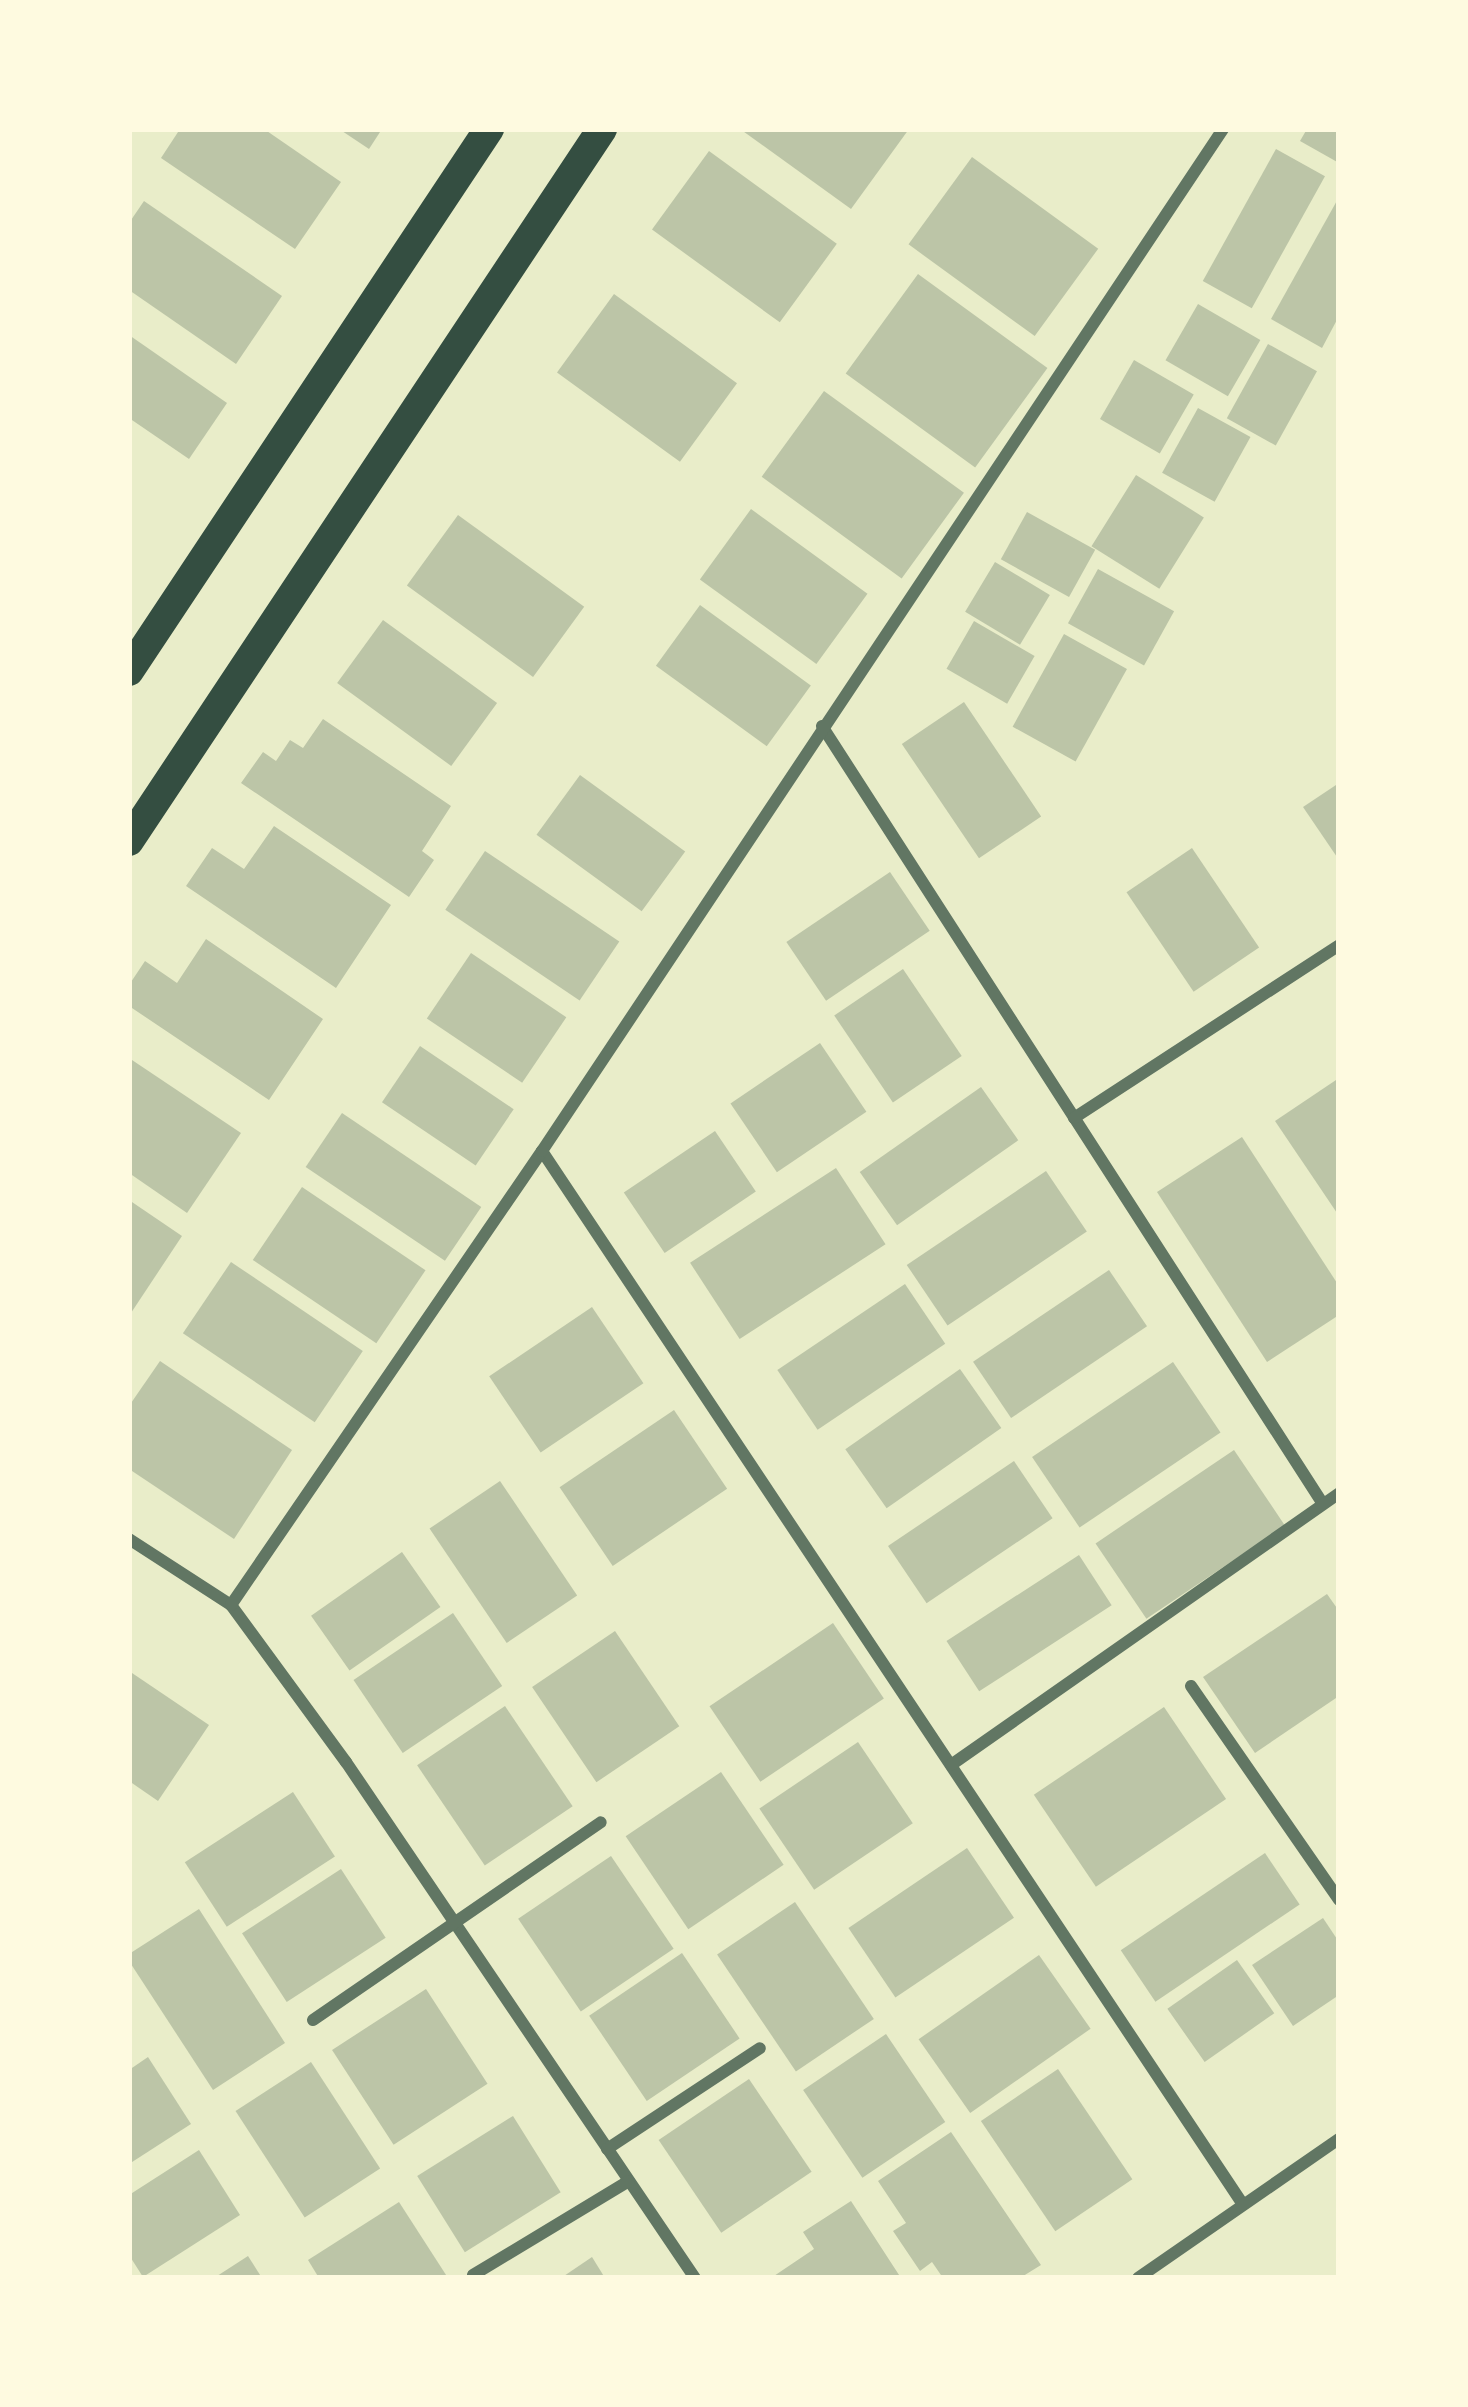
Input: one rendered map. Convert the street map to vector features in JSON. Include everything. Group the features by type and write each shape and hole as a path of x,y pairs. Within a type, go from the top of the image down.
{"main road":[{"path":"129,671 489,129"},
{"path":"132,831 602,129"}],"street":[{"path":"231,1605 542,1150 1223,129"},
{"path":"821,727 1323,1504"},
{"path":"1074,1118 1339,945"},
{"path":"542,1150 1242,2203"},
{"path":"951,1766 1339,1493"},
{"path":"129,1540 231,1605 453,1920 694,2278"},
{"path":"1191,1686 1339,1900"},
{"path":"313,2020 601,1822"},
{"path":"607,2149 760,2048"},
{"path":"1138,2278 1159,2272 1242,2203 1339,2140"},
{"path":"473,2276 629,2181"}],"building":[{"path":"180,129 264,129 341,182 295,249 161,158"},
{"path":"339,129 382,129 369,149"},
{"path":"740,129 909,129 851,209"},
{"path":"1307,129 1339,129 1339,163 1300,141"},
{"path":"1276,149 1325,176 1252,308 1203,281"},
{"path":"709,151 837,244 780,322 652,229"},
{"path":"972,157 1098,249 1035,336 909,244"},
{"path":"1339,197 1339,316 1322,348 1271,319"},
{"path":"144,201 282,296 236,364 129,290 129,223"},
{"path":"918,274 1047,368 975,468 846,374"},
{"path":"614,294 737,383 680,462 557,372"},
{"path":"1198,304 1260,340 1228,396 1166,360"},
{"path":"129,335 227,403 189,459 129,418"},
{"path":"1268,344 1317,371 1276,445 1227,418"},
{"path":"1134,360 1194,394 1160,453 1100,419"},
{"path":"824,391 964,493 902,578 762,477"},
{"path":"1198,408 1250,437 1215,502 1162,473"},
{"path":"1136,475 1204,517 1159,589 1091,546"},
{"path":"751,509 867,594 816,664 700,579"},
{"path":"1027,512 1095,550 1069,597 1001,559"},
{"path":"458,515 584,607 533,677 407,585"},
{"path":"995,562 1050,595 1020,645 965,612"},
{"path":"1098,569 1174,611 1144,665 1068,623"},
{"path":"700,605 811,686 767,746 656,666"},
{"path":"383,620 497,703 451,766 337,683"},
{"path":"974,621 1035,656 1007,704 946,669"},
{"path":"1064,634 1127,669 1076,762 1013,727"},
{"path":"964,702 1041,816 979,858 902,744"},
{"path":"323,719 451,806 422,851 434,860 409,897 241,783 263,752 276,761 290,740 303,748"},
{"path":"580,775 685,851 642,911 537,835"},
{"path":"1339,783 1339,860 1303,807"},
{"path":"274,826 391,905 336,988 186,886 212,848 244,869"},
{"path":"1192,848 1259,947 1194,992 1127,892"},
{"path":"485,851 619,942 580,1000 445,910"},
{"path":"890,872 930,931 826,1001 786,942"},
{"path":"206,939 323,1019 269,1100 129,1006 129,985 145,961 177,983"},
{"path":"471,953 566,1017 522,1083 427,1018"},
{"path":"903,969 962,1056 893,1102 834,1015"},
{"path":"820,1043 866,1112 777,1172 730,1103"},
{"path":"420,1046 514,1109 476,1166 382,1102"},
{"path":"129,1058 241,1133 187,1213 129,1173"},
{"path":"1339,1078 1339,1216 1275,1121"},
{"path":"981,1087 1018,1140 897,1225 860,1172"},
{"path":"342,1113 481,1207 445,1261 306,1167"},
{"path":"715,1131 756,1192 665,1253 624,1193"},
{"path":"1242,1137 1339,1286 1339,1315 1267,1362 1157,1192"},
{"path":"836,1168 886,1244 740,1339 690,1263"},
{"path":"1046,1171 1087,1232 948,1325 907,1265"},
{"path":"302,1187 426,1270 376,1343 253,1260"},
{"path":"129,1200 182,1236 129,1316"},
{"path":"231,1262 363,1351 315,1422 183,1333"},
{"path":"1109,1270 1147,1326 1011,1418 973,1362"},
{"path":"905,1284 945,1344 818,1430 777,1370"},
{"path":"592,1307 643,1383 541,1453 489,1376"},
{"path":"160,1361 292,1450 234,1539 129,1469 129,1406"},
{"path":"1173,1362 1221,1432 1080,1528 1032,1457"},
{"path":"960,1369 1001,1428 887,1508 845,1449"},
{"path":"674,1410 727,1489 613,1566 560,1487"},
{"path":"1234,1450 1285,1525 1146,1619 1096,1543"},
{"path":"1014,1461 1053,1518 927,1603 888,1546"},
{"path":"500,1481 577,1595 507,1643 430,1529"},
{"path":"402,1552 440,1607 350,1671 311,1616"},
{"path":"1079,1555 1112,1605 979,1691 946,1641"},
{"path":"1327,1594 1339,1611 1339,1696 1255,1753 1203,1677"},
{"path":"453,1613 502,1686 403,1753 354,1680"},
{"path":"833,1623 884,1698 760,1782 709,1706"},
{"path":"615,1631 679,1726 596,1782 532,1687"},
{"path":"132,1673 209,1725 158,1801 129,1781"},
{"path":"505,1706 573,1806 485,1866 417,1765"},
{"path":"1164,1707 1226,1799 1096,1887 1034,1795"},
{"path":"858,1742 913,1823 814,1890 759,1809"},
{"path":"721,1772 784,1865 688,1929 626,1836"},
{"path":"293,1792 335,1857 227,1927 185,1862"},
{"path":"967,1848 1014,1918 895,1998 848,1928"},
{"path":"1265,1853 1300,1904 1155,2002 1121,1950"},
{"path":"611,1856 674,1949 581,2011 518,1919"},
{"path":"341,1869 386,1938 287,2002 242,1933"},
{"path":"795,1902 874,2019 796,2071 717,1955"},
{"path":"199,1909 285,2043 213,2090 129,1961 129,1954"},
{"path":"1323,1918 1339,1942 1339,1995 1293,2026 1252,1965"},
{"path":"682,1953 740,2038 647,2101 589,2016"},
{"path":"1039,1955 1091,2029 970,2113 919,2039"},
{"path":"1237,1960 1274,2013 1205,2062 1167,2009"},
{"path":"426,1989 488,2084 394,2145 332,2050"},
{"path":"886,2034 945,2122 862,2178 803,2090"},
{"path":"148,2057 191,2124 129,2164 129,2070"},
{"path":"311,2062 380,2169 305,2218 236,2111"},
{"path":"1058,2069 1132,2179 1055,2231 981,2121"},
{"path":"749,2079 812,2172 721,2233 659,2140"},
{"path":"513,2116 561,2192 465,2252 417,2176"},
{"path":"951,2132 1041,2265 1020,2278 943,2278 932,2262 920,2271 893,2231 906,2223 878,2181"},
{"path":"199,2150 240,2215 143,2277 129,2255 129,2195"},
{"path":"851,2201 901,2278 771,2278 814,2249 803,2232"},
{"path":"399,2202 448,2278 319,2278 308,2260"},
{"path":"248,2256 262,2278 214,2278"},
{"path":"592,2257 605,2278 561,2278"}]}
